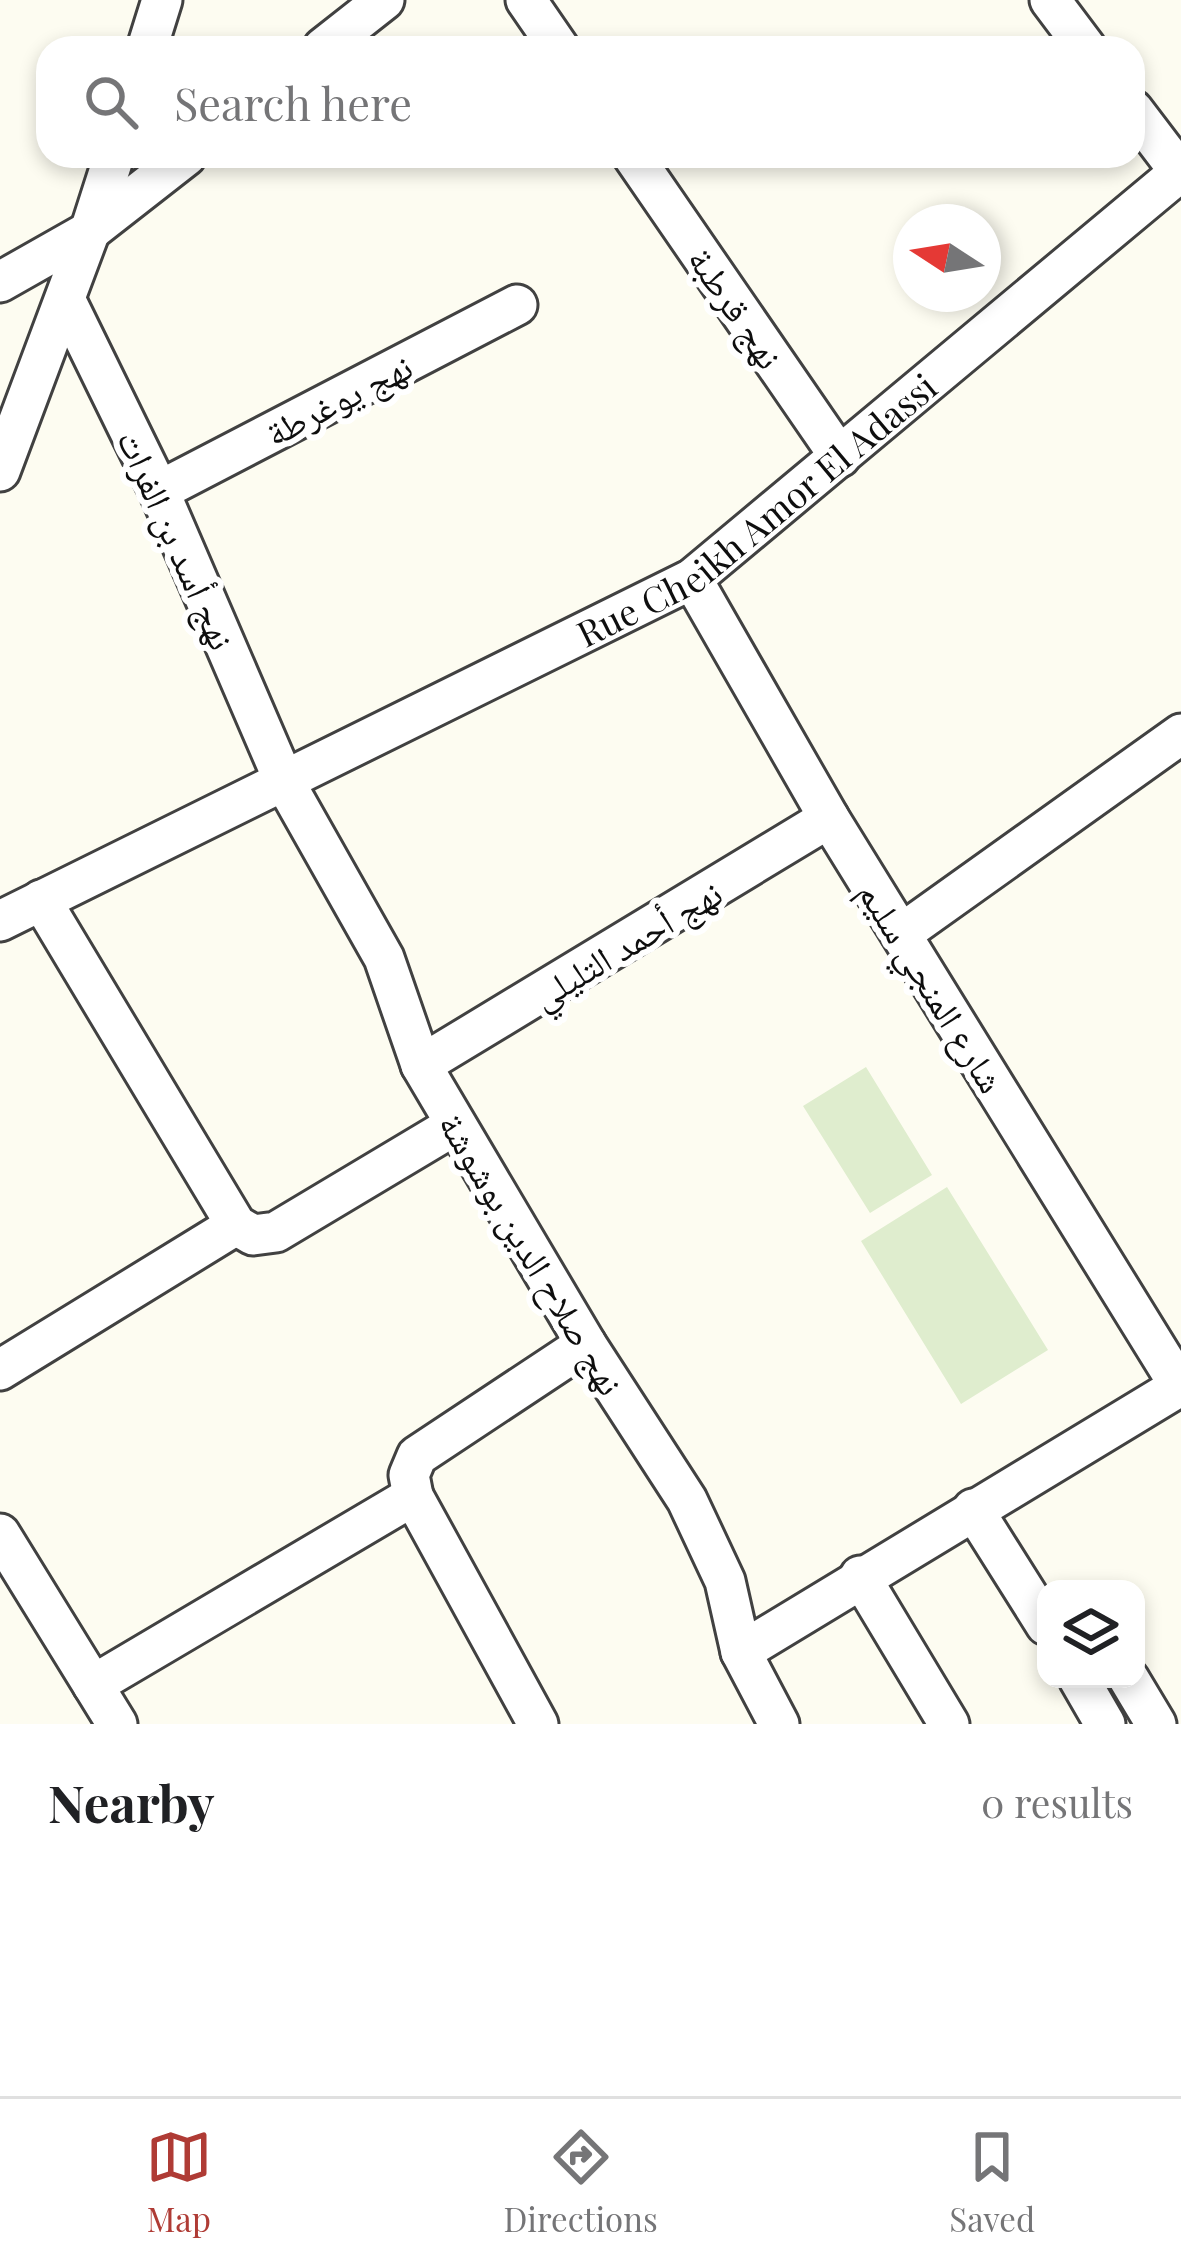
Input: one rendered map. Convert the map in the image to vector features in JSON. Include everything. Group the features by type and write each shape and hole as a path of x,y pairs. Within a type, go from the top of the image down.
{"street":[{"path":"151,36 162,0"},
{"path":"338,36 384,0"},
{"path":"526,0 551,36"},
{"path":"1050,0 1077,36"},
{"path":"1145,126 1180,171"},
{"path":"0,471 66,301 110,168"},
{"path":"0,282 90,232 171,168"},
{"name":"نهج قرطبة","path":"641,168 840,457"},
{"name":"Rue Cheikh Amor El Adassi","path":"0,921 692,579 1180,171"},
{"name":"نهج أسد بن الفرات","path":"66,301 160,491 284,781"},
{"name":"نهج يوغرطة","path":"160,491 517,305"},
{"name":"شارع المنجي سليم","path":"692,579 829,818 1180,1387"},
{"path":"901,934 1181,734"},
{"name":"نهج صلاح الدين بوشوشة","path":"284,781 384,958 421,1065 586,1344 687,1500 725,1581 741,1652 779,1724"},
{"name":"نهج أحمد التليلي","path":"421,1065 829,818"},
{"path":"41,900 236,1225 253,1235 276,1232 455,1125"},
{"path":"0,1370 236,1225"},
{"path":"538,1724 413,1496 409,1475 417,1456 586,1344"},
{"path":"741,1652 1180,1387"},
{"path":"93,1685 413,1496"},
{"path":"973,1509 1037,1611"},
{"path":"0,1534 117,1724"},
{"path":"860,1576 950,1724"},
{"path":"1084,1688 1105,1724"},
{"path":"1134,1688 1156,1724"}],"green space":[{"path":"866,1067 932,1175 870,1213 803,1106"},
{"path":"947,1187 1048,1350 961,1404 861,1241"}]}
